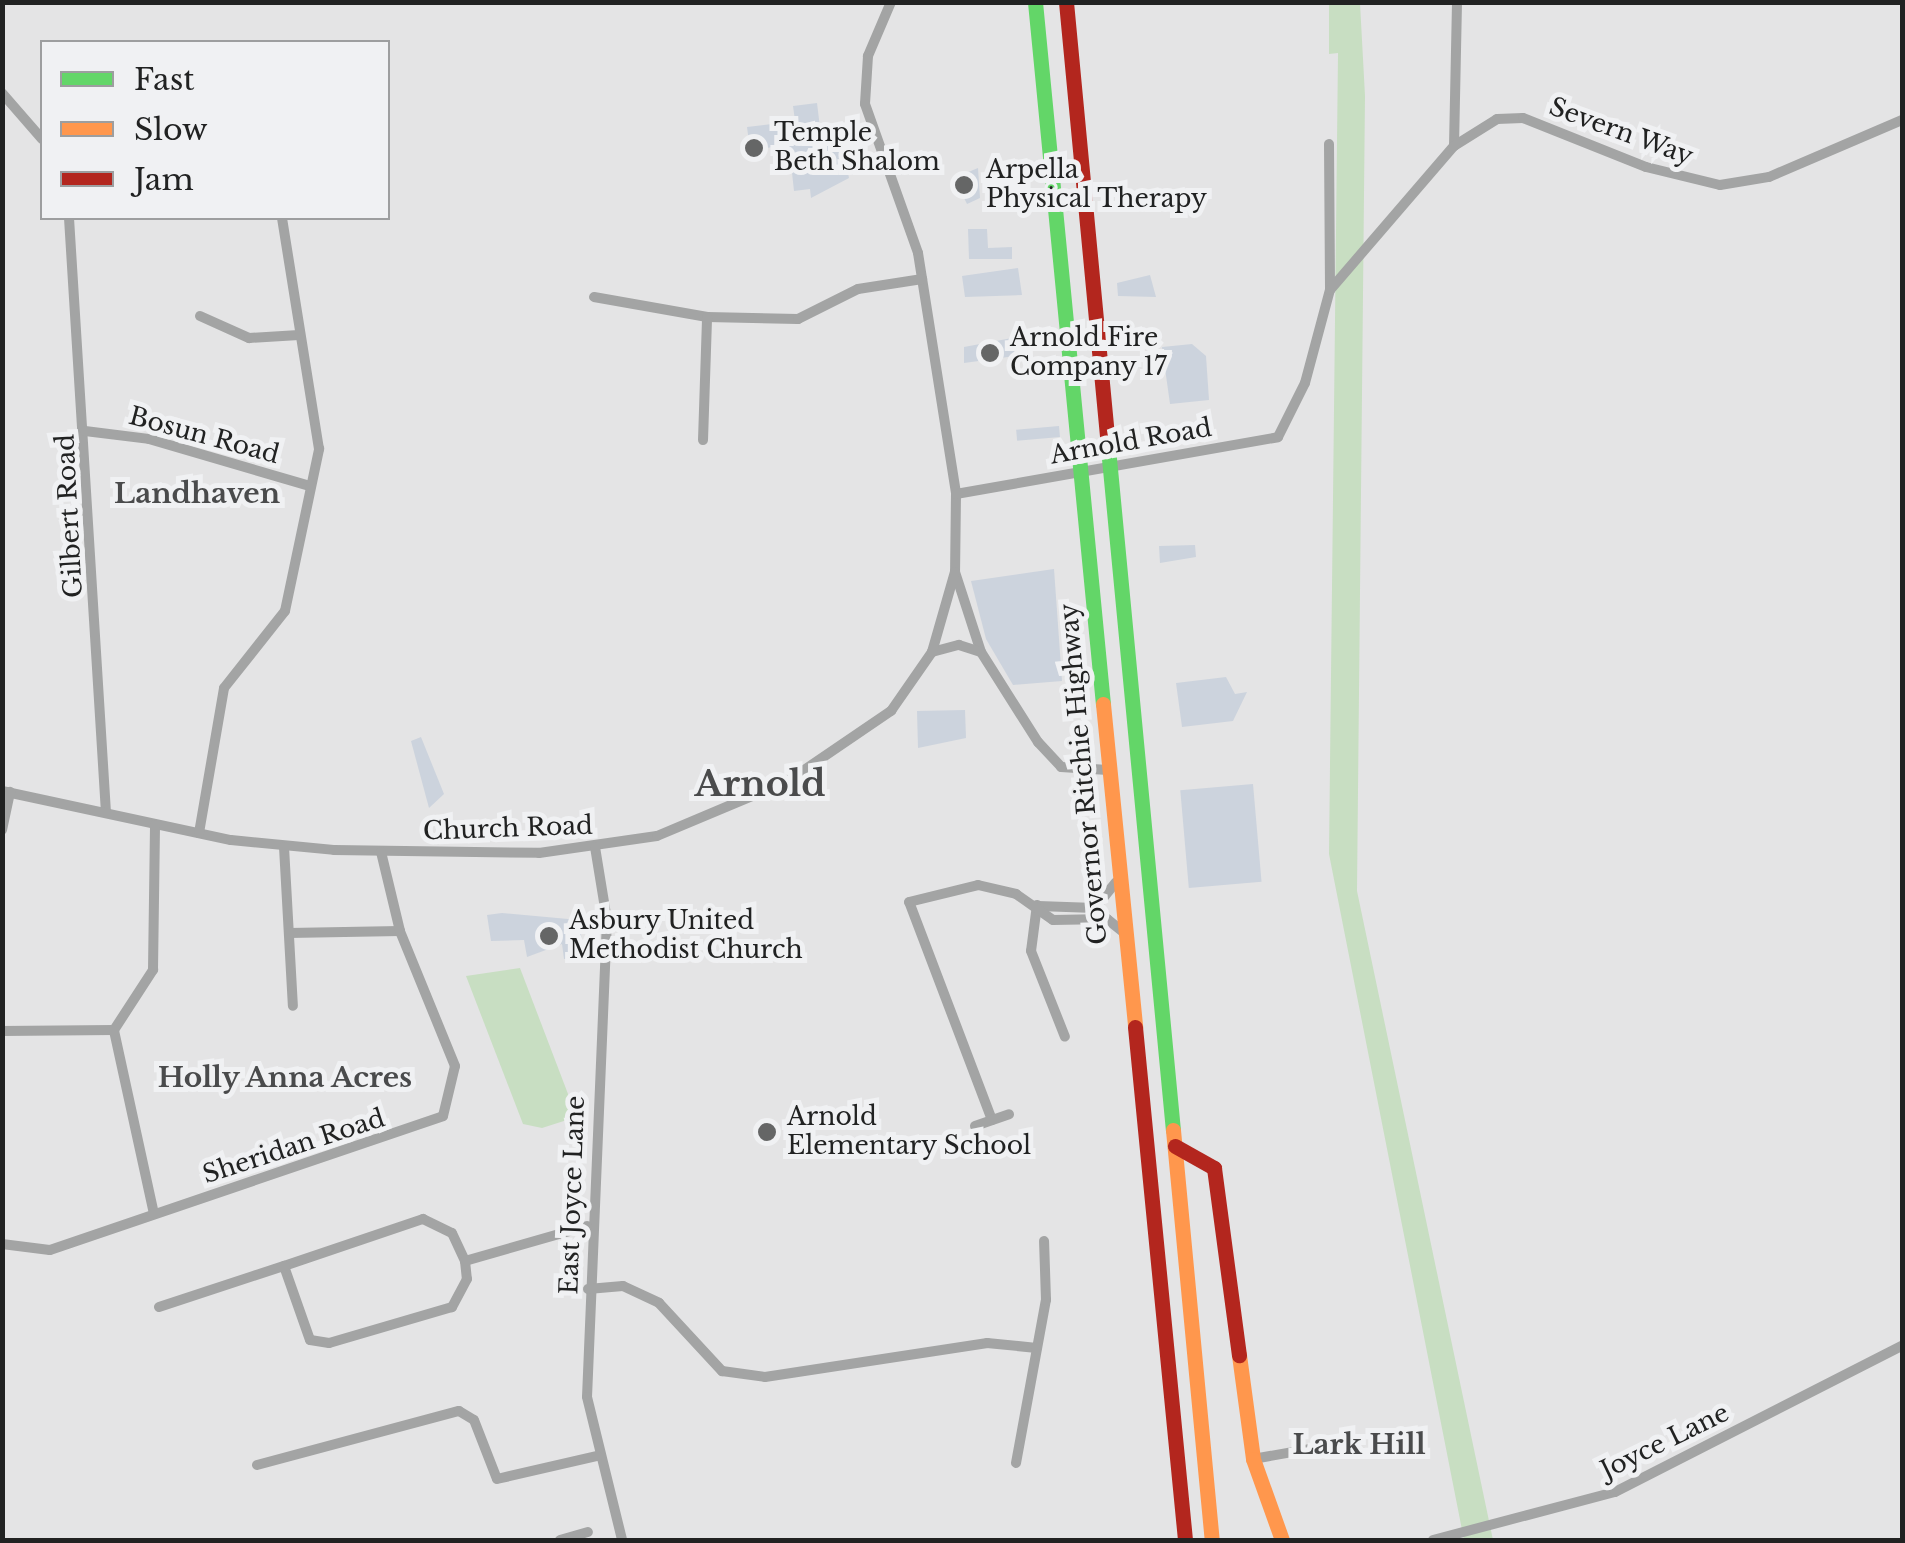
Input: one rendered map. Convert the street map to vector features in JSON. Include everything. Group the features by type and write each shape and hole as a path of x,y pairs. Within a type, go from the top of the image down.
{"main road":[{"name":"Governor Ritchie Highway","path":"1035,2 1185,1540"},
{"path":"1066,2 1212,1540"},
{"path":"1144,1120 1156,1139 1214,1168 1253,1459 1282,1540"}],"street":[{"path":"891,2 868,56 865,104 922,279 956,494 956,572 980,652 1052,761 1082,773 1108,770"},
{"path":"1454,146 1457,2"},
{"path":"2,93 40,137"},
{"name":"Severn Way","path":"1296,406 1330,290 1454,146 1514,117 1670,175 1734,185 1902,120"},
{"path":"1329,144 1330,290"},
{"name":"Gilbert Road","path":"69,220 86,431 106,812"},
{"path":"199,833 224,688 285,611 310,486 316,416 299,336 282,220"},
{"path":"594,298 708,317 798,319 858,289 922,279"},
{"path":"200,316 249,338 299,336"},
{"path":"704,440 708,317"},
{"name":"Arnold Road","path":"956,494 1272,439 1296,406"},
{"name":"Bosun Road","path":"86,431 149,438 310,486"},
{"name":"Church Road","path":"6,792 155,825 284,847 381,852 595,848 727,813 836,754 891,711 932,652 956,572"},
{"path":"932,652 959,644 980,652"},
{"path":"2,830 6,792"},
{"path":"154,1214 114,1030 152,970 155,825"},
{"path":"284,847 293,1006"},
{"name":"East Joyce Lane","path":"595,848 607,920 588,1226 588,1289 597,1456 622,1540"},
{"name":"Sheridan Road","path":"2,1244 50,1250 443,1116 455,1066 400,932 381,852"},
{"path":"992,1120 909,902 978,886 1037,906 1096,908 1118,876"},
{"path":"1037,906 1058,921 1107,919 1124,932"},
{"path":"1037,906 1031,951 1065,1037"},
{"path":"288,933 400,932"},
{"path":"2,1030 114,1030"},
{"path":"975,1126 1009,1114"},
{"path":"159,1307 417,1220 452,1233 465,1260 464,1290 446,1311 322,1344 307,1335 284,1266"},
{"path":"465,1260 588,1226"},
{"path":"1016,1463 1037,1348 1044,1241"},
{"path":"588,1289 623,1286 659,1302 722,1370 765,1377 986,1342 1037,1348"},
{"name":"Joyce Lane","path":"1433,1540 1615,1492 1902,1346"},
{"path":"257,1465 459,1411 474,1420 498,1479 597,1456"},
{"path":"1253,1459 1354,1441"},
{"path":"560,1540 588,1532"}],"green space":[{"path":"1329,3 1360,3 1365,96 1357,891 1493,1540 1464,1540 1329,854 1338,53 1329,54"},
{"path":"520,968 573,1107 567,1120 542,1128 523,1124 466,976"}],"building":[{"name":"Temple Beth Shalom","path":"817,103 822,144 842,142 849,178 811,198 810,189 794,191 789,145 750,150 747,127 795,121 793,106"},
{"name":"Arpella Physical Therapy","path":"978,168 980,198 967,204 954,178"},
{"path":"968,229 987,229 988,248 1012,247 1012,259 969,259"},
{"path":"1018,268 1022,295 965,297 962,276"},
{"path":"1150,275 1156,297 1118,296 1117,283"},
{"name":"Arnold Fire Company 17","path":"1012,338 1015,356 964,363 964,347"},
{"path":"1192,344 1206,356 1209,400 1170,404 1162,347"},
{"path":"1059,426 1060,437 1017,441 1016,430"},
{"path":"1195,545 1196,557 1160,563 1159,546"},
{"path":"1054,569 1062,681 1013,685 986,639 971,581"},
{"path":"1226,677 1235,694 1247,692 1233,721 1182,727 1176,683"},
{"path":"965,710 966,738 918,748 917,711"},
{"path":"421,737 444,794 429,808 411,741"},
{"path":"1253,784 1262,882 1189,888 1180,790"},
{"name":"Asbury United Methodist Church","path":"487,915 579,920 584,956 564,959 562,944 527,957 524,940 491,941"}],"traffic: fast":[{"path":"1035,2 1103,704"},
{"path":"1108,448 1173,1130"}],"traffic: slow":[{"path":"1103,704 1135,1027"},
{"path":"1173,1130 1212,1540"},
{"path":"1239,1355 1253,1459 1282,1540"}],"traffic: jam":[{"path":"1066,2 1108,448"},
{"path":"1135,1027 1185,1540"},
{"path":"1175,1146 1214,1168 1239,1355"}],"place":[{"name":"Temple Beth Shalom","path":"754,148"},
{"name":"Arpella Physical Therapy","path":"964,185"},
{"name":"Arnold Fire Company 17","path":"990,353"},
{"name":"Asbury United Methodist Church","path":"549,936"},
{"name":"Arnold Elementary School","path":"767,1132"}],"district":[{"name":"Landhaven","path":"197,494"},
{"name":"Arnold","path":"760,784"},
{"name":"Holly Anna Acres","path":"285,1078"},
{"name":"Lark Hill","path":"1359,1445"}]}
